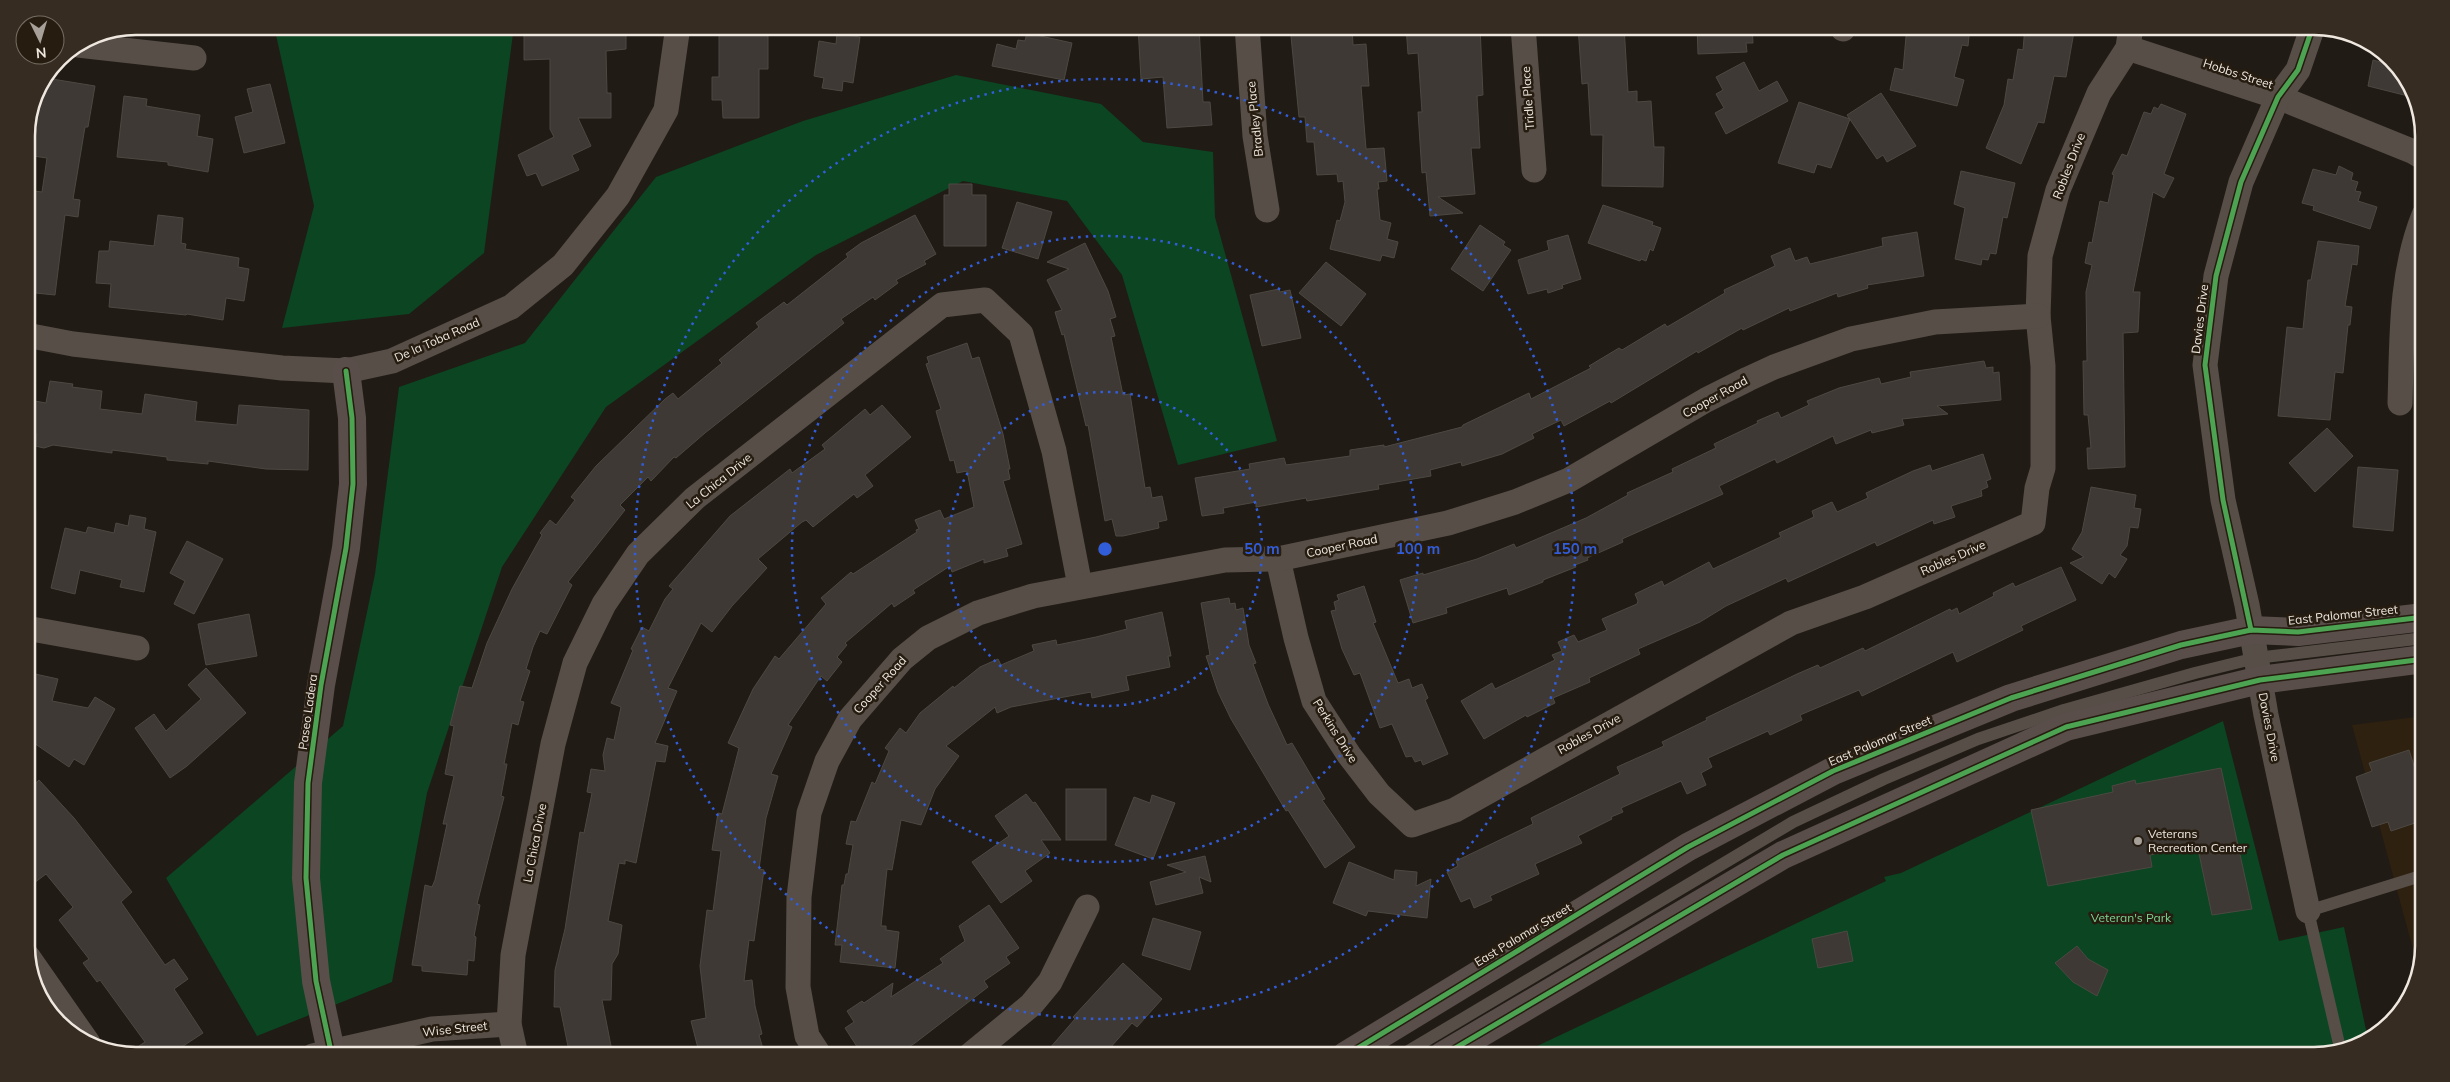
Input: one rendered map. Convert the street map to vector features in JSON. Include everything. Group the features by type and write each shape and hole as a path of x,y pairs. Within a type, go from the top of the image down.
{"main road":[{"name":"Paseo Ladera","path":"325,1047 316,981 306,878 310,773 321,685 346,548 353,484 352,418 346,371"},
{"name":"East Palomar Street","path":"1360,1047 1688,847 1833,771 2011,698 2180,645 2251,630 2298,632 2415,618"},
{"path":"1457,1047 1783,855 2066,727 2258,669 2415,660"}],"street":[{"name":"De la Toba Road","path":"35,337 73,344 282,368 346,371 392,361 511,307 563,265 618,196 666,110 677,35"},
{"name":"Bradley Place","path":"1248,35 1255,136 1266,210"},
{"name":"Tridle Place","path":"1524,35 1534,170"},
{"name":"Davies Drive","path":"2308,911 2223,500 2205,365 2216,276 2241,182 2278,97 2298,70 2310,35"},
{"name":"Hobbs Street","path":"2129,37 2415,153"},
{"name":"Robles Drive","path":"1412,825 1455,810 1742,649 1791,624 1865,597 2033,523 2037,488 2043,468 2043,366 2038,316 2040,256 2058,190 2099,93 2129,37"},
{"path":"89,46 194,58"},
{"path":"2400,403 2402,325 2407,271 2415,245"},
{"name":"La Chica Drive","path":"514,1047 509,1024 513,955 558,722 575,663 604,604 638,554 695,498 942,305 985,300 1021,334 1054,451 1080,586"},
{"name":"Cooper Road","path":"814,1047 807,1036 798,987 799,905 806,826 827,761 850,719 902,659 928,638 978,613 1033,596 1225,560 1278,559 1448,523 1516,502 1569,480 1706,400 1748,379 1774,367 1851,339 1935,322 2038,316"},
{"name":"Perkins Drive","path":"1278,559 1296,638 1314,701 1349,755 1379,794 1412,825"},
{"path":"35,630 137,648"},
{"path":"980,1047 1030,1005 1050,982 1087,907"},
{"path":"39,973 77,1027"},
{"name":"Wise Street","path":"356,1047 432,1029 509,1024"}],"lane":[{"path":"1415,1047 1793,822 1884,779 1978,739 2064,710 2195,673 2258,669 2415,640"},
{"path":"2339,1044 2308,911 2415,878"}],"shaded area":[{"path":"2415,717 2415,955 2352,725"}],"green space":[{"path":"276,35 513,35 484,253 409,314 282,328 314,206"},
{"path":"956,75 1101,104 1143,142 1213,152 1215,217 1277,441 1178,465 1122,275 1067,201 963,181 816,255 606,407 502,567 427,793 392,982 257,1036 166,878 343,726 375,574 399,387 525,343 656,177 803,121"},
{"name":"Veteran's Park","path":"2223,721 2279,941 2344,927 2367,1032 2340,1044 2314,1047 1535,1047 1886,881 1884,877 1901,873"}],"building":[{"path":"524,35 626,35 626,49 606,51 607,93 611,93 611,118 578,118 591,146 572,155 579,170 542,186 536,173 527,176 518,155 554,137 550,129 550,59 524,60"},
{"path":"719,35 768,35 768,69 759,69 759,118 723,118 722,100 712,100 712,77 719,77"},
{"path":"837,35 860,37 853,83 843,81 842,91 822,88 824,78 814,76 819,41 836,44"},
{"path":"1026,35 1036,35 1072,43 1064,80 992,66 997,44 1016,49 1018,40 1025,41"},
{"path":"1139,35 1199,35 1203,102 1210,102 1212,125 1167,128 1163,77 1141,79"},
{"path":"1291,35 1352,35 1353,45 1366,44 1369,86 1361,86 1366,149 1384,148 1387,181 1378,182 1379,189 1377,189 1380,220 1391,223 1387,239 1398,242 1394,258 1382,255 1380,261 1330,249 1337,220 1340,221 1345,202 1343,181 1338,182 1337,174 1317,175 1314,142 1307,142 1305,117 1299,117"},
{"path":"1407,35 1480,35 1483,95 1477,96 1480,148 1471,148 1475,194 1438,197 1463,213 1430,216 1426,172 1422,173 1418,112 1422,112 1418,53 1408,54"},
{"path":"1579,35 1625,35 1628,92 1637,91 1637,102 1651,101 1654,147 1664,147 1663,187 1602,186 1603,135 1591,135 1588,83 1582,84"},
{"path":"1697,35 1753,35 1753,43 1746,43 1747,52 1698,54"},
{"path":"1906,35 1969,35 1968,46 1962,45 1954,77 1964,80 1957,106 1890,90 1895,68 1903,70"},
{"path":"2024,35 2073,35 2066,77 2054,76 2044,123 2038,122 2021,164 1986,148 2004,105 2008,79 2013,80 2018,49 2023,50"},
{"path":"2373,60 2384,63 2390,69 2407,96 2368,86"},
{"path":"1744,62 1759,91 1777,81 1788,101 1726,134 1715,113 1724,108 1716,94 1723,90 1716,77"},
{"path":"52,80 95,86 88,127 85,127 73,199 80,200 78,217 65,215 55,295 35,293 35,191 42,192 47,158 35,156 35,130 38,110 45,91"},
{"path":"270,84 285,143 244,153 235,117 253,112 247,89"},
{"path":"1881,93 1916,146 1887,162 1883,155 1877,159 1847,115"},
{"path":"124,96 147,99 146,106 200,115 197,136 213,139 208,172 168,165 168,162 117,157"},
{"path":"1799,102 1850,119 1831,168 1817,164 1814,173 1778,163"},
{"path":"2161,104 2186,114 2164,174 2174,178 2164,198 2153,192 2133,292 2140,292 2138,332 2123,333 2125,467 2088,469 2087,448 2091,448 2088,415 2084,415 2083,361 2087,361 2086,292 2092,265 2085,263 2089,242 2092,243 2100,201 2108,203 2114,175 2112,174 2122,154 2127,156 2144,112 2151,114 2154,107 2158,109"},
{"path":"2339,166 2353,173 2351,180 2358,182 2355,191 2361,192 2358,201 2377,207 2370,229 2313,210 2314,206 2302,203 2313,169 2336,175"},
{"path":"1961,171 2015,183 2007,218 2003,217 1996,254 1990,253 1988,260 1982,259 1981,265 1955,259 1965,208 1954,204"},
{"path":"949,184 972,184 972,195 986,195 986,246 944,246 944,195 949,195"},
{"path":"1017,202 1052,212 1038,259 1002,248"},
{"path":"1603,205 1653,222 1652,225 1661,228 1653,251 1650,249 1646,261 1641,259 1640,261 1588,243"},
{"path":"158,215 183,218 181,243 186,244 185,249 239,258 238,267 249,269 244,301 226,298 223,320 187,314 109,307 111,284 96,283 99,251 109,251 110,241 154,246"},
{"path":"915,215 936,254 924,261 926,264 896,280 898,283 875,300 873,297 841,319 844,323 676,458 674,457 651,481 648,477 620,505 625,510 568,582 572,585 547,634 540,631 533,647 526,669 530,671 520,701 524,702 518,725 512,723 504,764 507,764 501,796 504,797 477,904 480,905 474,936 476,937 474,961 468,960 467,975 422,971 422,966 412,965 425,885 432,887 435,880 447,824 443,824 454,776 445,774 454,726 450,725 460,686 472,688 487,643 512,589 542,535 540,533 550,520 556,525 575,500 571,497 596,466 665,399 673,393 678,399 722,363 719,360 759,327 756,323 784,302 787,305 848,257 846,254 861,243"},
{"path":"1480,225 1505,242 1503,245 1511,250 1483,291 1451,269"},
{"path":"1917,232 1924,276 1867,285 1868,288 1838,297 1837,293 1790,311 1789,308 1743,330 1742,328 1698,353 1697,351 1611,403 1610,401 1564,426 1561,420 1532,434 1534,438 1502,454 1462,466 1461,462 1430,470 1431,476 1378,485 1379,489 1307,501 1306,498 1256,507 1256,502 1223,508 1224,513 1202,516 1195,478 1250,469 1249,464 1284,458 1286,465 1350,456 1350,450 1384,445 1384,447 1462,427 1529,393 1531,399 1591,368 1589,366 1619,348 1622,350 1665,324 1667,327 1725,293 1724,290 1775,266 1771,256 1790,248 1795,261 1807,257 1810,264 1883,246 1882,238"},
{"path":"1568,235 1581,279 1562,285 1563,288 1548,293 1547,289 1528,294 1518,260 1549,250 1547,241"},
{"path":"2318,241 2359,246 2357,265 2352,264 2345,306 2352,307 2350,325 2348,325 2343,373 2335,372 2330,420 2278,416 2287,327 2303,329 2308,280 2311,280"},
{"path":"1085,243 1108,291 1116,317 1110,319 1115,336 1111,337 1123,395 1130,394 1145,488 1150,487 1152,498 1162,496 1167,520 1158,522 1159,528 1123,536 1116,536 1112,519 1105,521 1088,425 1086,426 1064,334 1062,335 1055,312 1062,310 1047,280 1069,269 1047,262"},
{"path":"1326,262 1366,294 1341,326 1299,293"},
{"path":"1279,289 1280,292 1290,290 1301,338 1262,346 1250,295"},
{"path":"967,343 972,359 979,357 1003,434 1010,469 1008,469 1010,479 1003,481 1022,544 1006,549 1008,556 984,563 984,559 952,572 950,566 913,590 915,593 894,607 892,603 845,643 847,645 837,657 842,662 827,681 821,676 788,725 792,727 771,774 778,776 766,818 759,869 764,870 754,941 749,940 744,981 752,980 755,1006 762,1034 759,1035 762,1047 698,1047 691,1021 706,1018 700,966 707,910 713,911 721,851 712,850 718,813 722,814 739,748 728,743 753,689 775,656 779,659 826,604 821,598 851,572 853,574 917,532 916,530 919,529 915,520 940,510 944,519 974,507 967,471 957,473 954,460 950,461 936,411 941,409 926,364 929,363 927,357"},
{"path":"1984,361 1986,368 1993,367 1993,373 1999,372 2001,400 1937,406 1948,414 1902,419 1904,425 1872,433 1871,430 1836,444 1833,436 1777,463 1775,459 1719,486 1723,494 1622,539 1623,542 1587,558 1588,560 1575,565 1576,567 1543,580 1543,582 1509,595 1507,588 1446,608 1447,613 1413,623 1400,580 1477,559 1514,544 1516,548 1586,518 1628,495 1627,493 1673,472 1672,469 1716,448 1714,444 1758,423 1757,421 1778,412 1781,418 1809,405 1807,401 1839,388 1879,378 1881,384 1911,377 1910,372"},
{"path":"50,381 73,384 72,387 102,391 100,409 142,414 145,394 197,402 195,421 237,425 239,405 309,410 308,470 266,469 208,461 208,464 167,460 167,457 112,450 112,453 53,445 44,448 35,446 37,434 35,434 35,401 46,403"},
{"path":"882,405 911,437 865,475 873,486 857,498 854,494 813,527 806,520 802,522 758,559 767,568 732,606 712,632 701,623 668,688 677,691 655,743 668,746 665,762 656,761 636,863 625,860 625,864 619,863 608,921 622,925 618,954 612,964 611,1000 602,1000 611,1047 568,1047 560,1007 554,1007 555,970 565,929 580,832 584,833 592,793 587,792 591,769 605,771 603,755 607,738 614,740 621,707 611,703 633,650 631,649 642,627 649,631 665,599 673,589 669,586 730,516 790,469 792,473 825,449 822,445 865,409 870,415"},
{"path":"2327,428 2353,456 2315,492 2289,463"},
{"path":"1983,454 1991,479 1986,481 1988,487 1981,490 1982,496 1951,506 1955,517 1934,524 1933,520 1877,546 1875,542 1788,582 1786,578 1726,606 1700,622 1638,649 1640,654 1589,678 1590,682 1553,698 1555,703 1527,717 1526,715 1484,739 1461,701 1492,683 1495,689 1555,660 1552,655 1562,651 1558,642 1574,635 1578,642 1607,630 1602,619 1637,604 1638,601 1635,594 1662,581 1664,586 1709,562 1713,569 1781,537 1779,533 1814,517 1812,511 1832,502 1837,512 1868,498 1866,493 1913,471 1930,465 1932,471"},
{"path":"2358,467 2398,470 2393,531 2353,527"},
{"path":"2091,487 2136,495 2134,508 2141,509 2138,528 2130,527 2127,546 2120,555 2127,559 2115,578 2109,573 2102,584 2070,563 2084,557 2072,549 2082,532"},
{"path":"130,515 146,518 144,529 156,532 144,592 120,587 122,580 80,570 75,594 51,588 65,528 86,533 88,527 114,533 116,523 128,526"},
{"path":"187,541 223,559 194,614 174,604 185,581 170,573"},
{"path":"2061,567 2076,600 2021,626 2023,630 1957,662 1953,652 1862,696 1859,690 1800,715 1802,720 1770,735 1768,731 1708,758 1712,767 1701,773 1706,785 1687,794 1681,781 1621,808 1623,812 1578,836 1582,843 1535,864 1539,874 1490,896 1492,900 1474,908 1470,898 1461,902 1447,872 1458,866 1456,861 1533,824 1531,818 1620,774 1617,767 1664,746 1662,742 1707,720 1706,718 1797,674 1818,665 1820,668 1863,648 1865,651 1950,609 1951,611 1957,608 1959,614 1994,596 1993,593 2013,583 2015,587"},
{"path":"1364,586 1376,622 1373,623 1398,683 1409,679 1412,688 1422,684 1428,698 1425,700 1448,754 1423,765 1421,760 1415,762 1412,756 1406,757 1392,724 1380,728 1360,673 1354,675 1342,649 1331,611 1336,610 1334,602 1339,600 1337,595"},
{"path":"1229,598 1230,604 1235,603 1236,610 1243,608 1249,645 1256,663 1253,664 1268,704 1287,745 1292,743 1325,799 1322,800 1355,847 1325,868 1288,810 1286,811 1231,719 1218,692 1206,656 1210,655 1201,603"},
{"path":"1162,612 1171,656 1168,656 1170,667 1126,676 1129,690 1092,698 1091,692 1011,707 997,713 995,707 946,746 959,756 935,789 921,825 901,820 892,870 887,869 881,926 886,926 886,930 899,932 895,968 840,962 842,945 835,945 842,885 844,885 846,874 848,874 853,845 846,844 851,821 856,822 872,782 875,784 889,751 885,748 900,728 906,733 920,713 953,686 954,688 980,667 998,659 1001,665 1034,651 1032,645 1056,640 1057,645 1127,629 1125,621"},
{"path":"249,614 257,656 206,665 198,624"},
{"path":"206,668 246,713 187,766 170,778 135,728 154,714 166,731 201,699 188,685"},
{"path":"35,674 58,679 52,701 88,708 95,697 115,709 84,765 74,759 69,767 35,744"},
{"path":"2409,750 2415,769 2415,823 2391,831 2388,822 2372,827 2356,777 2372,771 2369,763"},
{"name":"Veterans Recreation Center","path":"2221,768 2252,909 2212,915 2198,849 2182,853 2182,849 2150,855 2152,867 2048,886 2031,810 2113,792 2112,786 2135,780 2136,784"},
{"path":"39,780 74,818 132,892 121,902 165,965 174,959 188,979 174,989 203,1033 182,1047 138,1047 145,1042 100,980 97,982 83,963 89,959 59,920 73,907 46,874 35,882 35,784"},
{"path":"1066,789 1106,789 1106,840 1066,840"},
{"path":"1026,794 1033,803 1035,802 1061,840 1041,840 1050,853 1025,871 1032,881 1001,903 972,862 1009,836 995,816"},
{"path":"1152,795 1175,803 1153,859 1115,845 1134,797 1150,803"},
{"path":"1205,856 1211,882 1199,877 1203,893 1156,905 1150,882 1186,872 1167,865"},
{"path":"1349,862 1394,880 1395,870 1417,872 1416,886 1431,879 1427,918 1368,911 1366,916 1333,903"},
{"path":"989,905 1019,948 1006,957 1010,963 984,981 988,987 909,1047 857,1047 845,1028 854,1022 847,1011 862,1001 864,1003 893,983 891,997 943,963 940,959 965,941 959,926"},
{"path":"1153,918 1201,932 1190,970 1142,955"},
{"path":"1847,931 1853,961 1818,968 1812,939"},
{"path":"2077,946 2088,959 2108,970 2097,996 2073,982 2055,963"},
{"path":"1123,963 1162,999 1137,1027 1132,1023 1111,1047 1051,1047 1075,1019 1073,1017"}],"cycle path":[{"path":"2251,630 2223,500 2205,365 2216,276 2241,182 2278,97 2298,70 2310,35"},
{"path":"330,1047 316,981 306,878 308,783 321,685 346,548 353,484 352,418 346,371"},
{"path":"1360,1047 1688,847 1833,771 2011,698 2181,645 2251,630 2298,632 2415,618"},
{"path":"1457,1047 1783,855 2066,727 2260,680 2415,660"}],"place":[{"name":"Veterans Recreation Center","path":"2138,841"}]}
